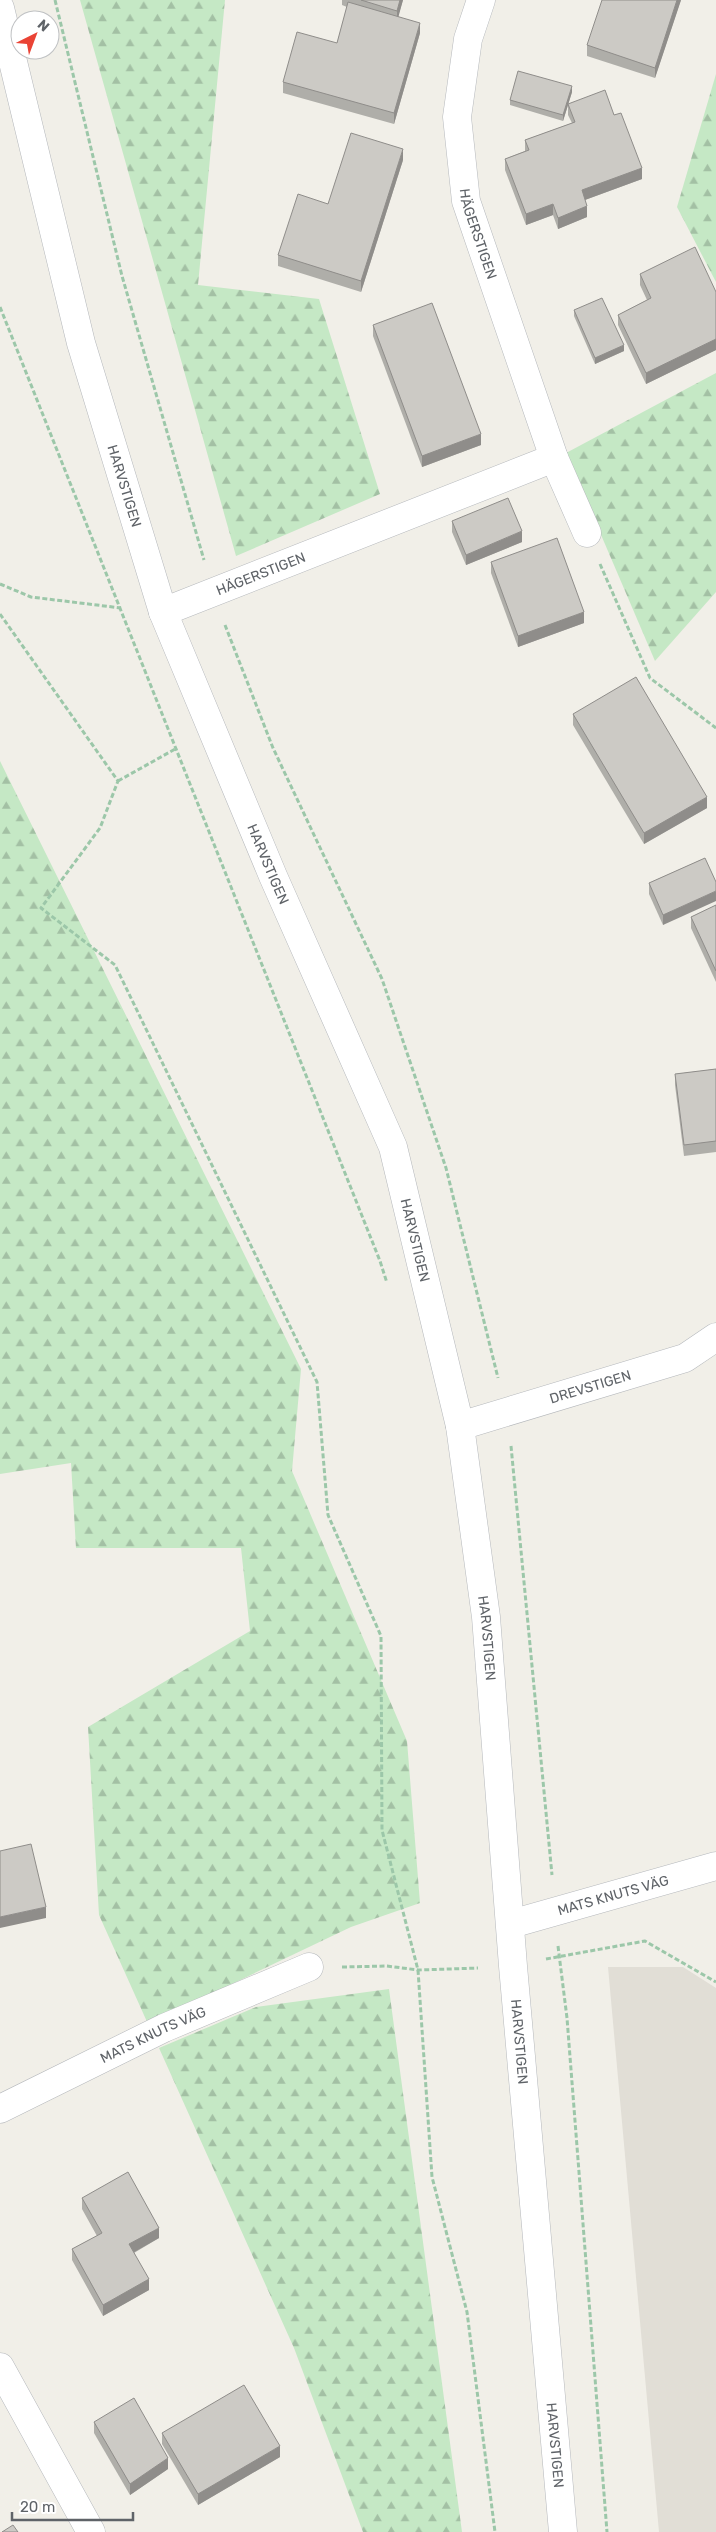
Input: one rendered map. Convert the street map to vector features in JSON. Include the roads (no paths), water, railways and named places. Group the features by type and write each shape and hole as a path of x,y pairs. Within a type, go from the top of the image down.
{"street":[{"name":"HÄGERSTIGEN","path":"481,0 468,39 457,116 466,201 554,458 587,533"},
{"name":"HARVSTIGEN","path":"0,8 81,343 163,612 272,876 393,1147 460,1426 486,1617 513,1966 563,2532"},
{"name":"HÄGERSTIGEN","path":"163,612 213,594 554,458"},
{"name":"DREVSTIGEN","path":"460,1426 685,1358 716,1338"},
{"name":"MATS KNUTS VÄG","path":"511,1924 716,1866"},
{"name":"MATS KNUTS VÄG","path":"0,2108 164,2028 309,1967"},
{"path":"0,2367 92,2532"}]}
